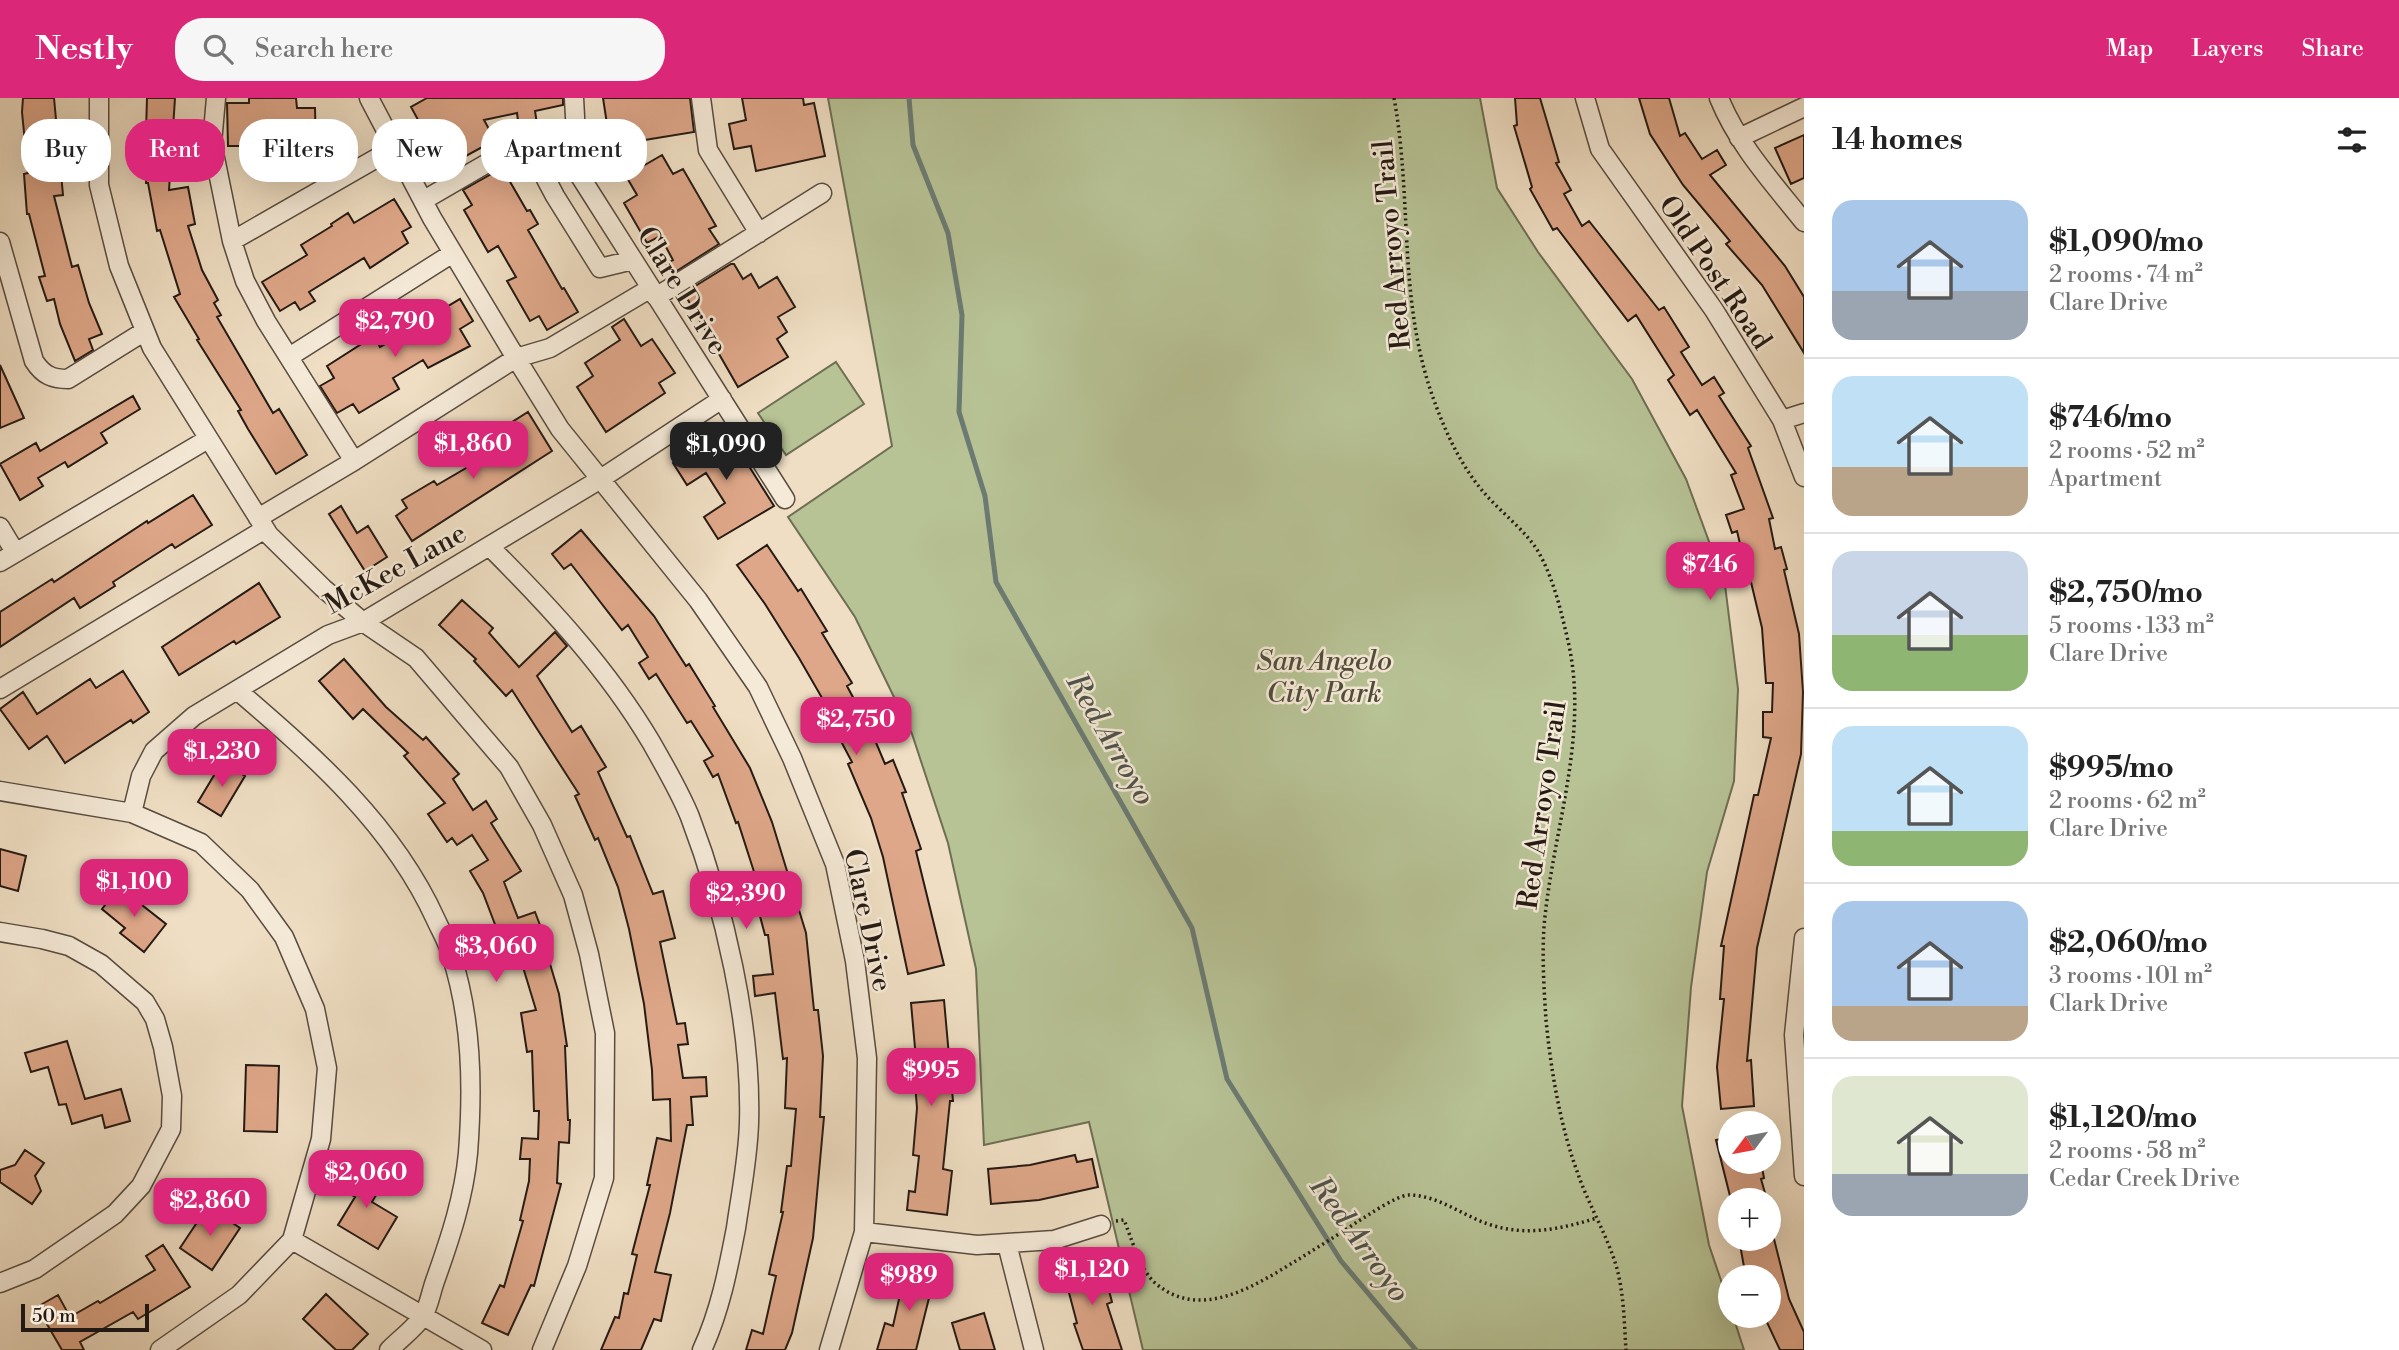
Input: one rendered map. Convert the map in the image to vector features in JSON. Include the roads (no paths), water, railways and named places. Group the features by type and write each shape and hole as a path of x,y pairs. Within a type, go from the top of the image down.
{"street":[{"path":"99,98 99,185 119,266 152,348 261,523 323,588 363,622 416,657 509,767 542,825 573,895 589,954 605,1033 604,1178 577,1266 542,1350"},
{"path":"216,98 212,143 232,241 245,281 354,461"},
{"name":"Clare Drive","path":"369,98 380,119"},
{"name":"Clare Drive","path":"574,98 576,119"},
{"path":"701,98 708,150 759,233"},
{"name":"Old Post Road","path":"1586,98 1600,149 1714,310 1782,420 1804,477"},
{"path":"1719,98 1739,138 1804,222"},
{"path":"1739,138 1804,107"},
{"path":"232,241 372,162"},
{"path":"424,201 481,167"},
{"name":"Clare Drive","path":"414,182 453,253 560,429 698,600 758,687 792,758 835,864 855,961 867,1058 864,1232 829,1350"},
{"path":"548,182 600,268 633,260"},
{"name":"Clare Drive","path":"584,182 785,499"},
{"path":"0,689 516,358 550,348 759,233 822,193"},
{"path":"0,242 34,361 47,375 56,379 68,379 145,331"},
{"path":"289,357 453,253"},
{"name":"McKee Lane","path":"132,813 141,776 154,751 194,716 328,635 363,622 489,547 599,480 722,399"},
{"path":"1782,420 1804,413"},
{"path":"0,527 8,557 208,439"},
{"path":"489,547 546,603 581,643 620,695 650,741 689,814 715,892 737,992 748,1066 749,1124 742,1192 726,1281 712,1329 702,1350"},
{"path":"237,690 308,751 366,810 395,848 426,899 451,954 465,1018 471,1068 472,1097 465,1185 423,1316 389,1350"},
{"path":"0,791 132,813 201,843 250,890 284,937 315,1009 327,1068 321,1139 292,1240 239,1295 160,1350"},
{"path":"0,932 69,946 101,964 145,1002 155,1019 172,1096 171,1129 141,1186 115,1214 35,1269 0,1283"},
{"path":"1804,938 1794,1035 1804,1175"},
{"path":"864,1232 977,1245 1054,1240 1101,1225"},
{"path":"292,1240 482,1350"},
{"path":"1007,1244 1034,1350"}],"waterway":[{"name":"Red Arroyo","path":"909,98 913,145 948,233 962,315 959,412 985,496 996,582 1192,928 1227,1079 1341,1261 1416,1350"}],"park label":[{"name":"San Angelo City Park","path":"1324,676"}]}
